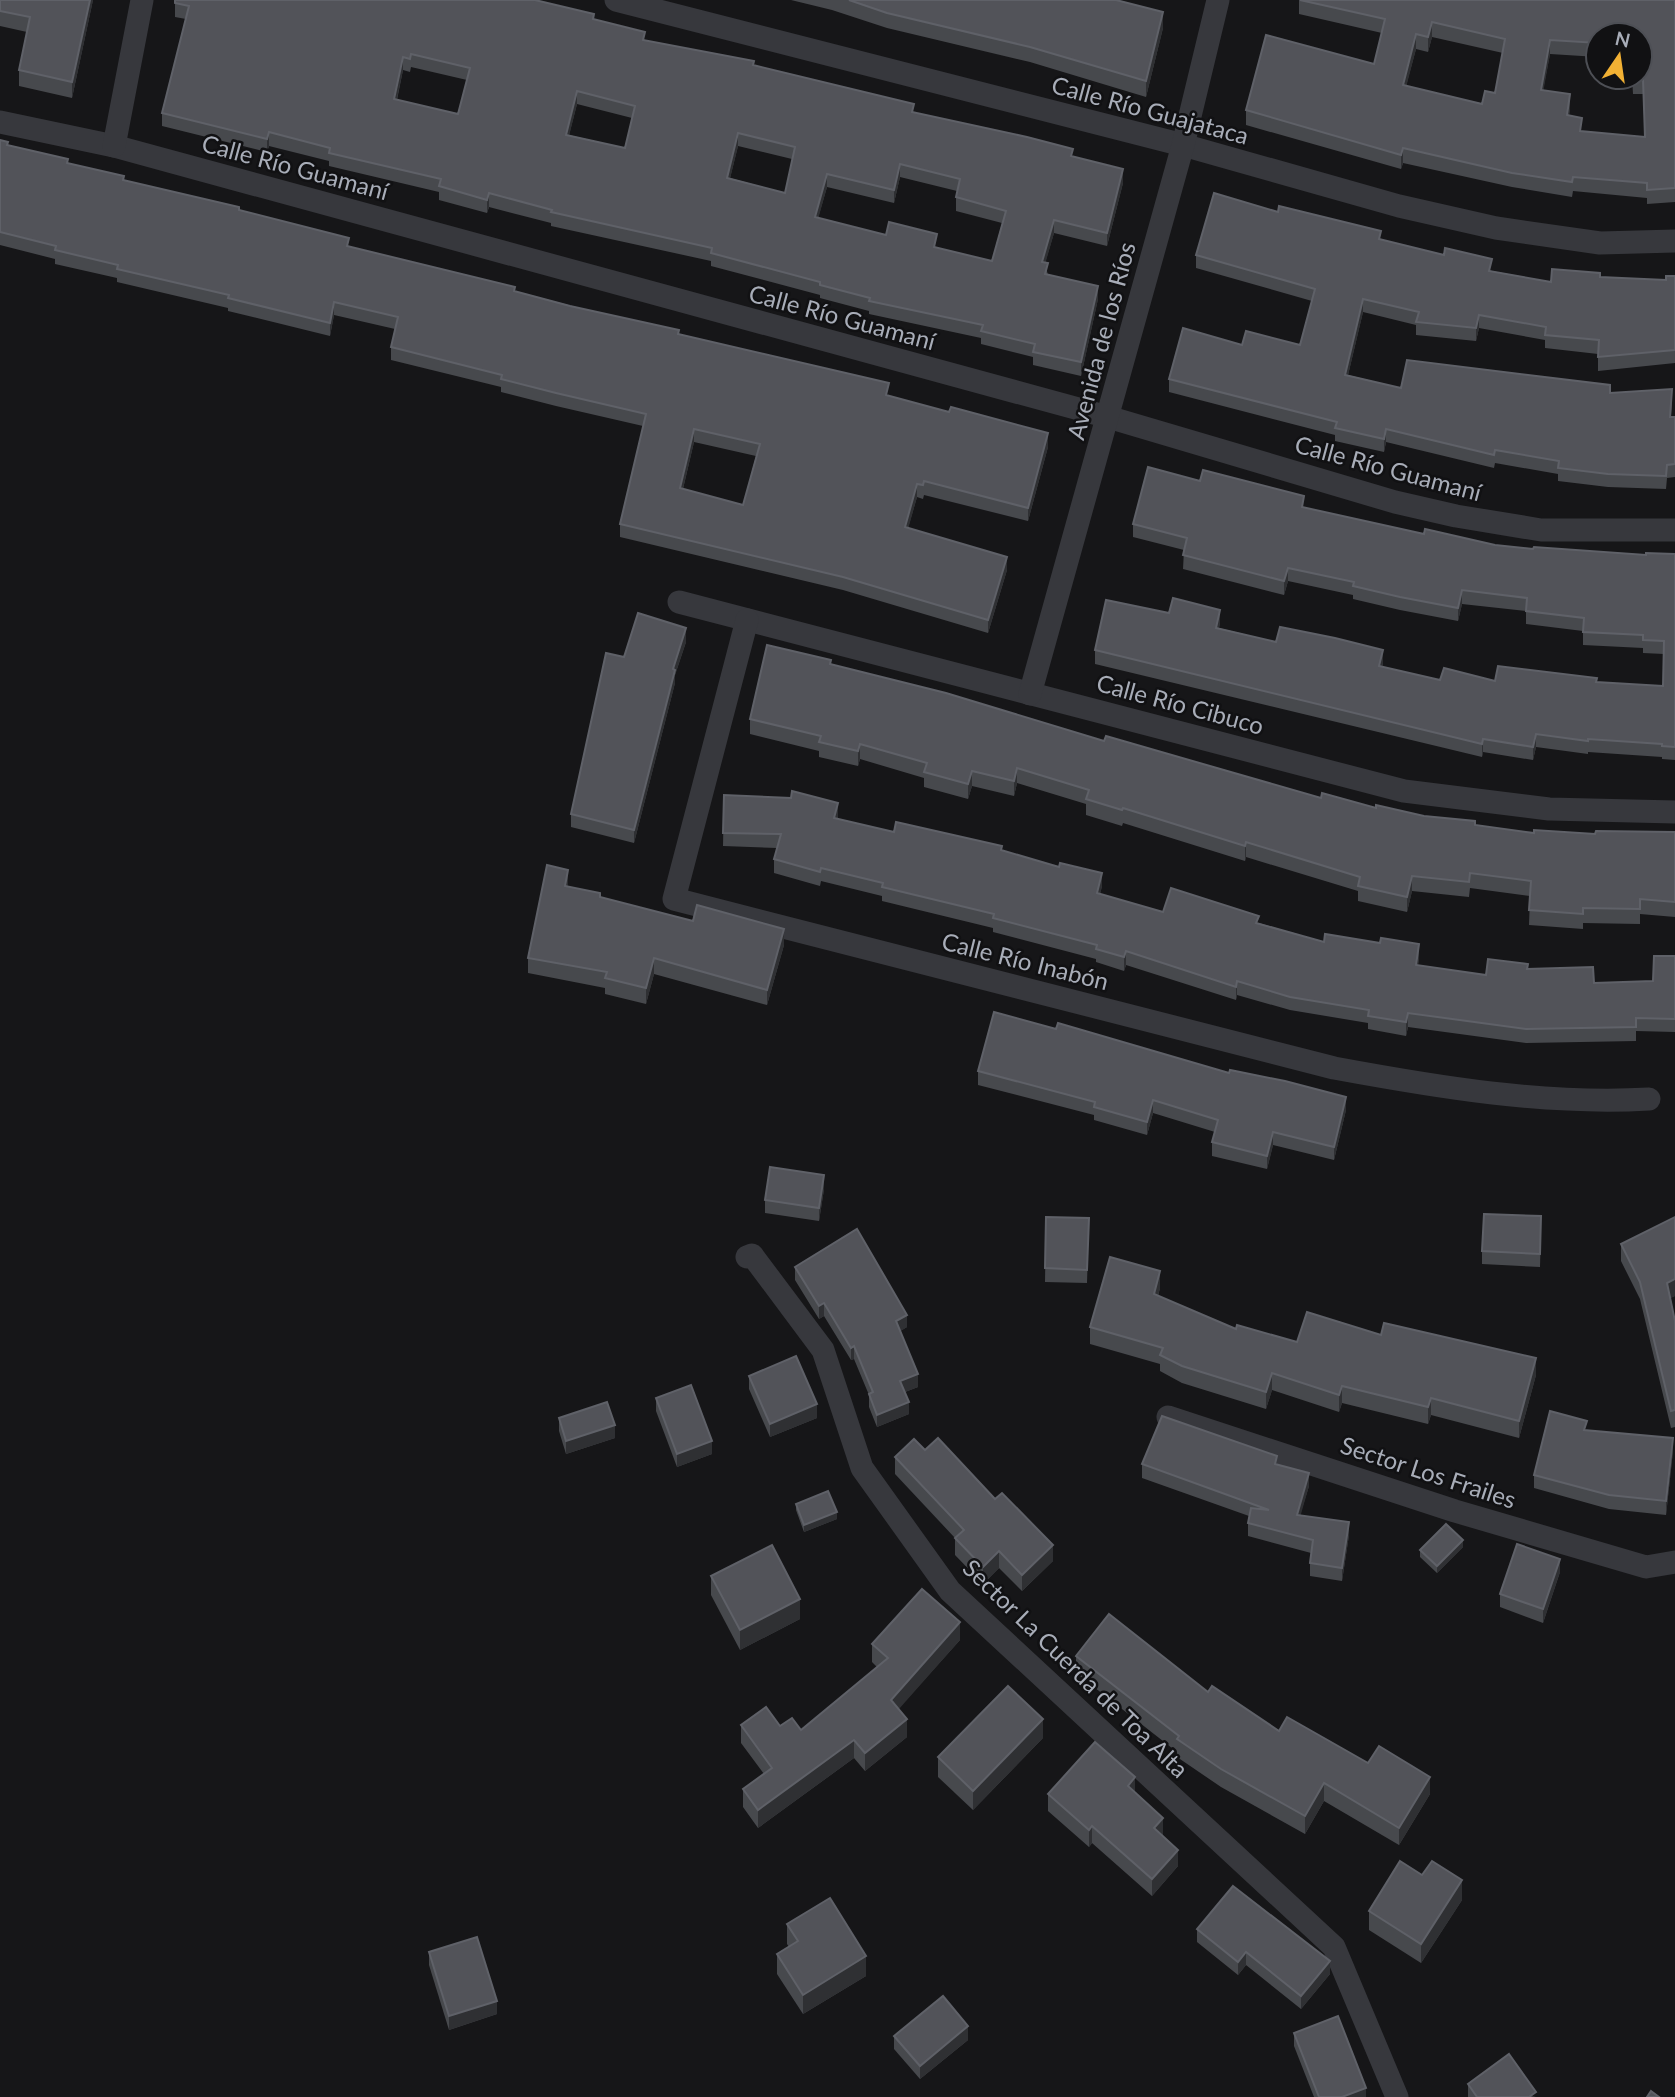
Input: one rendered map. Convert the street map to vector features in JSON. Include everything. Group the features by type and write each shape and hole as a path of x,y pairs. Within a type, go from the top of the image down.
{"street":[{"path":"114,146 142,0"},
{"name":"Calle Río Guajataca","path":"616,0 1183,145 1399,206 1496,228 1600,243 1675,241"},
{"name":"Avenida de los Ríos","path":"1030,694 1183,145 1218,0"},
{"name":"Calle Río Guamaní","path":"0,122 114,146 1108,417 1395,502 1456,516 1541,530 1675,530"},
{"name":"Calle Río Cibuco","path":"679,602 1404,791 1549,809 1675,812"},
{"name":"Calle Río Inabón","path":"747,620 674,899 1334,1068 1411,1082 1592,1102 1649,1098"},
{"name":"Sector La Cuerda de Toa Alta","path":"747,1257 752,1255 823,1350 862,1468 950,1591 1334,1947 1397,2097"},
{"name":"Sector Los Frailes","path":"1168,1417 1455,1511 1646,1567 1675,1562"}],"building":[{"path":"0,0 90,0 72,82 19,70 30,17 0,11"},
{"path":"175,0 535,0 594,14 593,19 645,32 643,40 754,61 753,65 914,104 912,112 1073,149 1071,156 1123,169 1107,233 1054,220 1042,262 1048,263 1045,274 1098,286 1081,362 1033,352 1035,344 981,331 983,325 869,301 870,298 820,285 820,282 711,253 712,248 551,212 552,210 489,193 487,200 439,186 441,179 329,153 330,148 269,132 267,139 162,113 189,6 175,3","holes":["411,54 470,68 458,114 394,99 403,57 410,59","577,91 635,106 625,148 566,135","738,133 795,147 785,193 727,178","900,164 960,179 956,197 1006,211 992,261 934,247 937,234 889,222 886,235 815,217 827,174 894,190"]},
{"path":"849,0 1116,0 1163,12 1146,81 1030,47 887,13"},
{"path":"1300,0 1675,0 1675,188 1647,190 1647,183 1573,177 1572,182 1512,173 1403,148 1401,155 1246,110 1266,35 1374,64 1385,19","holes":["1432,22 1505,39 1495,93 1485,91 1482,104 1403,85 1416,34 1428,37"]},
{"path":"0,140 8,142 7,145 68,159 67,163 124,176 123,180 239,207 239,210 349,238 347,246 515,287 514,291 570,306 679,330 678,334 889,383 886,395 949,412 951,407 1048,433 1028,508 924,481 923,485 917,484 905,527 1007,557 988,620 843,577 620,524 646,414 501,379 502,375 391,347 398,317 334,302 330,323 228,298 229,295 117,269 118,265 55,250 56,246 0,232","holes":["694,429 760,444 743,505 680,488"]},
{"path":"1214,193 1278,212 1279,206 1381,231 1379,239 1444,255 1445,248 1492,259 1489,271 1551,282 1552,269 1600,273 1600,277 1666,280 1666,276 1675,276 1675,350 1598,357 1599,340 1545,335 1546,327 1479,315 1476,328 1416,322 1419,312 1363,299 1345,375 1401,388 1407,360 1610,385 1610,393 1672,389 1670,417 1675,417 1675,464 1667,465 1666,476 1608,474 1558,468 1559,461 1495,450 1494,455 1386,429 1384,439 1335,428 1337,422 1169,379 1183,328 1242,345 1246,331 1300,345 1315,289 1196,255"},
{"path":"1148,467 1200,481 1203,470 1304,496 1302,507 1424,534 1425,529 1495,545 1533,549 1675,554 1675,747 1588,741 1536,734 1533,747 1483,739 1482,744 1095,650 1106,600 1169,613 1173,598 1220,610 1216,628 1276,642 1280,627 1335,638 1383,650 1379,666 1440,680 1444,668 1495,681 1498,666 1597,678 1596,682 1663,686 1664,641 1643,640 1643,635 1583,632 1584,618 1526,611 1527,598 1462,590 1458,608 1353,586 1354,582 1288,568 1284,581 1183,555 1187,538 1133,524"},
{"path":"638,613 686,628 673,669 675,670 634,830 571,814 606,653 624,657"},
{"path":"767,645 831,660 830,664 946,693 1104,741 1106,736 1321,798 1322,793 1376,808 1376,805 1424,816 1475,821 1475,825 1534,833 1534,830 1595,834 1596,831 1675,832 1675,902 1640,899 1640,909 1583,908 1583,914 1529,910 1531,881 1470,873 1469,882 1412,876 1407,897 1358,886 1360,877 1246,842 1245,846 1086,799 1089,790 1017,768 1014,781 972,771 968,784 924,772 927,763 860,744 858,751 819,742 821,736 750,719"},
{"path":"792,791 838,803 834,818 894,832 896,822 1002,846 1001,850 1059,867 1060,863 1102,873 1097,893 1163,912 1171,888 1259,916 1256,923 1324,942 1325,934 1380,943 1381,938 1419,944 1416,965 1486,975 1488,959 1528,964 1527,969 1593,967 1594,983 1653,981 1654,956 1675,956 1675,1019 1636,1018 1636,1027 1526,1029 1408,1013 1406,1022 1368,1016 1369,1010 1290,997 1237,981 1236,987 1126,951 1124,957 1096,949 1097,945 993,918 994,914 882,887 883,883 821,868 820,872 774,859 781,834 723,833 724,795 791,798"},
{"path":"547,865 568,870 565,886 600,893 600,897 693,921 697,905 784,929 767,990 654,958 646,988 605,978 607,972 528,958"},
{"path":"994,1012 1056,1029 1058,1023 1229,1073 1230,1070 1285,1081 1346,1097 1334,1147 1273,1132 1267,1156 1212,1142 1218,1120 1153,1100 1147,1122 1094,1107 1095,1102 978,1071"},
{"path":"770,1167 824,1175 819,1208 765,1200"},
{"path":"1484,1214 1541,1216 1540,1254 1482,1251"},
{"path":"1046,1217 1089,1218 1087,1270 1045,1268"},
{"path":"1675,1217 1675,1279 1667,1283 1675,1321 1675,1410 1671,1411 1640,1282 1621,1244"},
{"path":"857,1229 907,1315 896,1321 918,1374 900,1381 909,1402 877,1415 869,1394 873,1392 854,1346 851,1348 824,1303 819,1306 795,1267"},
{"path":"1110,1257 1160,1271 1154,1294 1236,1329 1237,1325 1297,1342 1307,1312 1381,1335 1384,1323 1536,1358 1519,1421 1431,1398 1428,1407 1342,1386 1339,1395 1272,1373 1266,1392 1182,1366 1160,1355 1163,1348 1090,1327"},
{"path":"796,1356 817,1404 770,1424 749,1376"},
{"path":"691,1385 712,1441 677,1454 656,1398"},
{"path":"607,1402 615,1425 566,1441 559,1418"},
{"path":"1550,1411 1587,1421 1584,1430 1673,1438 1666,1501 1609,1495 1534,1475"},
{"path":"1162,1416 1277,1456 1275,1464 1309,1473 1297,1515 1349,1522 1342,1568 1310,1563 1313,1540 1248,1523 1251,1508 1269,1510 1142,1464"},
{"path":"938,1438 995,1499 1002,1493 1053,1545 1022,1575 999,1551 983,1567 955,1538 964,1530 895,1457 914,1439 925,1450"},
{"path":"828,1491 837,1512 804,1525 796,1504"},
{"path":"1446,1524 1463,1540 1437,1566 1420,1550"},
{"path":"1517,1544 1560,1559 1543,1609 1500,1594"},
{"path":"772,1545 800,1599 740,1630 711,1576"},
{"path":"922,1589 960,1622 891,1700 907,1719 865,1753 854,1740 758,1810 743,1789 772,1768 741,1725 766,1707 780,1726 792,1718 801,1730 888,1658 872,1644"},
{"path":"1109,1614 1208,1692 1212,1686 1279,1731 1287,1717 1368,1763 1379,1746 1430,1777 1399,1828 1324,1783 1305,1816 1221,1769 1177,1739 1179,1736 1076,1656"},
{"path":"1008,1686 1043,1719 973,1791 938,1757"},
{"path":"1095,1742 1135,1777 1128,1786 1163,1818 1154,1828 1178,1850 1152,1879 1092,1826 1089,1830 1048,1794"},
{"path":"1400,1861 1422,1875 1432,1861 1462,1880 1421,1944 1369,1911"},
{"path":"1233,1886 1330,1961 1301,1996 1246,1952 1238,1962 1197,1929"},
{"path":"830,1898 866,1956 803,1995 777,1954 798,1941 787,1924"},
{"path":"477,1937 497,2001 449,2016 429,1952"},
{"path":"943,1996 968,2026 920,2066 894,2036"},
{"path":"1338,2016 1366,2088 1342,2097 1319,2097 1294,2033"},
{"path":"1509,2054 1536,2092 1529,2097 1477,2097 1468,2084"},
{"path":"1651,2091 1659,2097 1647,2097"}]}
